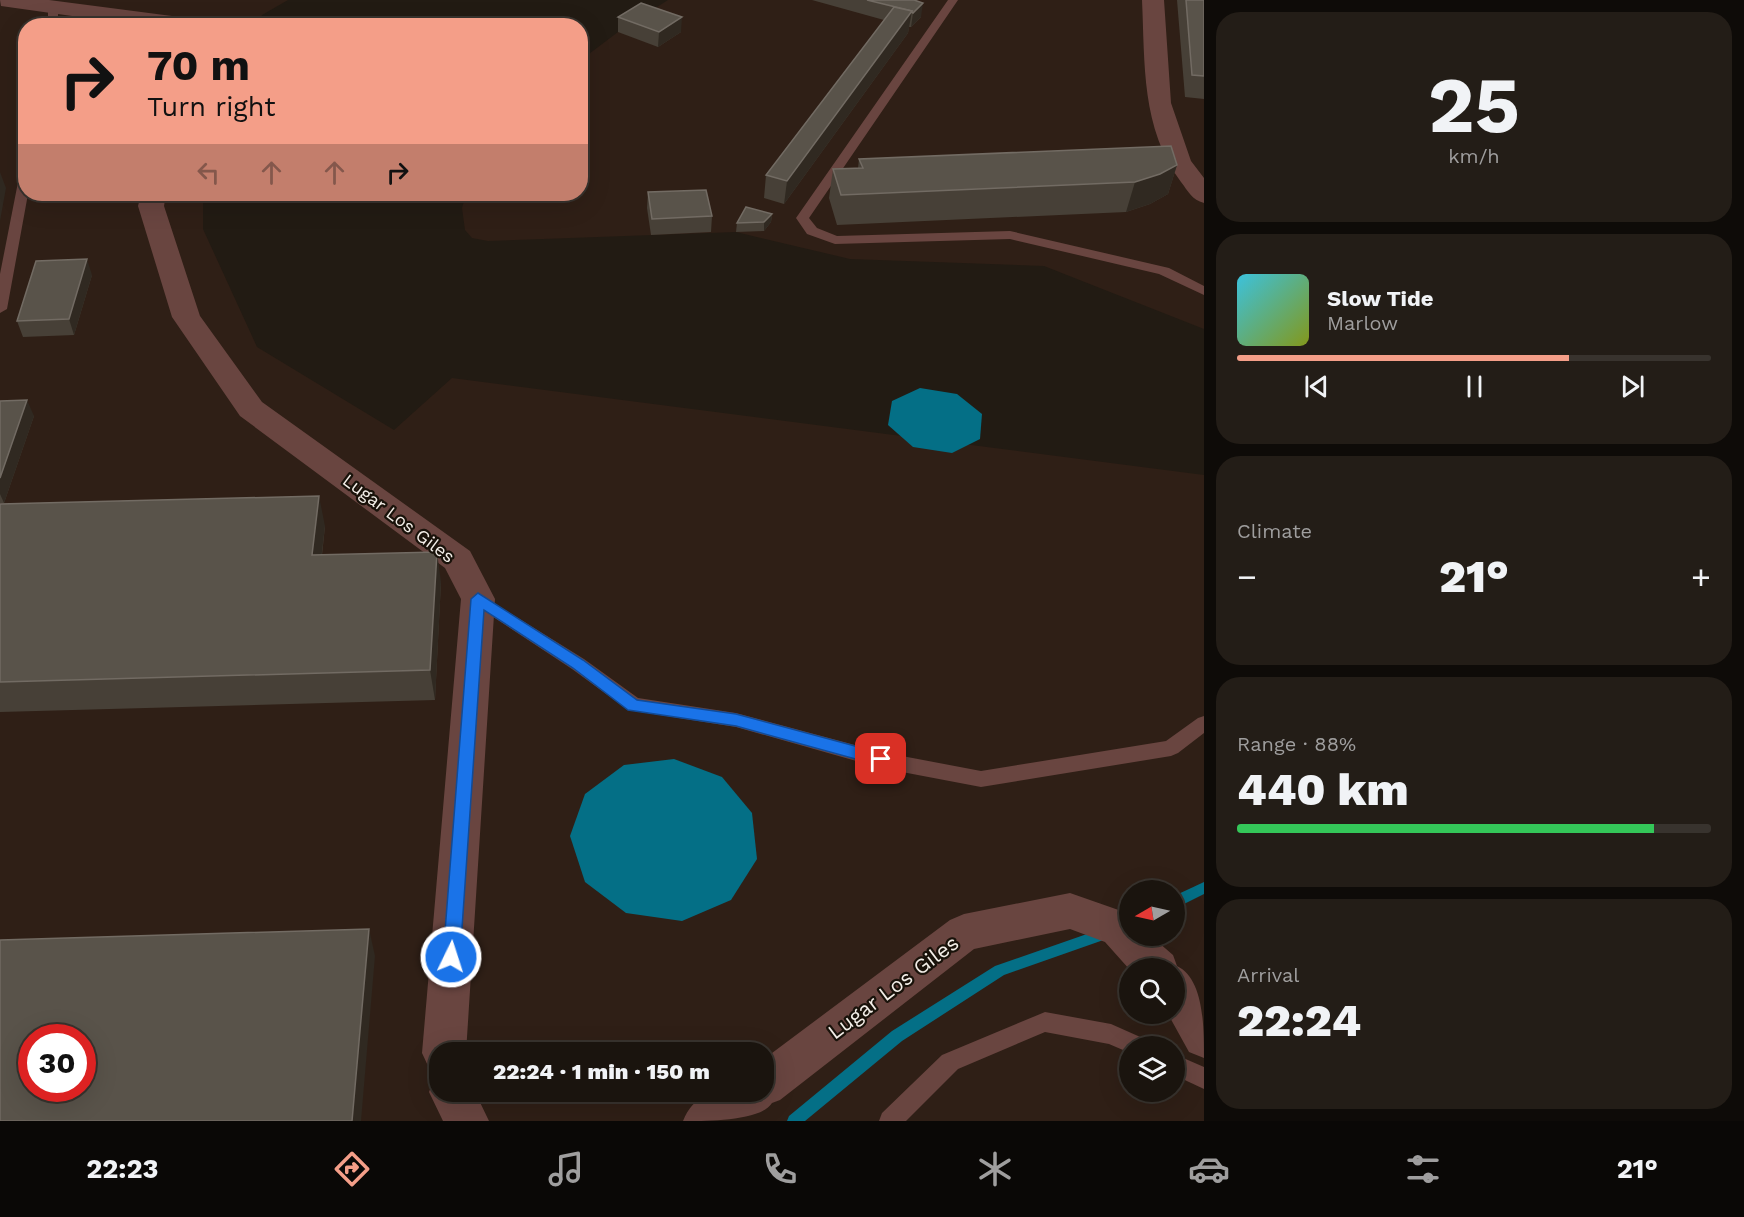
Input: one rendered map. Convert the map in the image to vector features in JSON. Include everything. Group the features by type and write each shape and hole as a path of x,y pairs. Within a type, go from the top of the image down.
{"street":[{"path":"1,0 53,16 81,18"},
{"path":"1153,0 1159,103 1179,162 1204,195"},
{"name":"Lugar Los Giles","path":"152,201 151,206 186,317 251,409 458,560 478,599"},
{"path":"445,1042 478,599"},
{"name":"Lugar Los Giles","path":"774,1077 964,933 1070,911 1119,929 1146,958"},
{"path":"1185,1003 1204,1037"},
{"path":"457,1102 467,1121"},
{"path":"705,1121 738,1102"}],"lane":[{"path":"953,0 802,218 812,231 835,240 1010,235 1164,272 1204,291"},
{"path":"0,309 20,201"},
{"path":"478,599 578,664 634,705 736,720 881,759 981,779 1171,748 1204,723"},
{"path":"890,1121 950,1062 1045,1022 1111,1034 1119,1038"},
{"path":"1185,1069 1204,1078"}],"shaded area":[{"path":"0,0 288,0 262,15 261,18 18,18 18,201 203,201 203,229 257,347 394,430 452,378 1204,475 1204,1121 0,1121"},
{"path":"668,0 1204,0 1204,329 1044,266 850,259 736,232 488,241 472,238 465,230 462,208 464,201 588,201 588,55 618,32"}],"water":[{"path":"920,388 957,394 982,414 980,439 952,453 913,447 888,425 892,401"},
{"path":"674,759 722,777 752,813 757,859 731,900 682,921 626,913 585,882 570,836 585,794 624,765"}],"building":[{"path":"867,0 914,0 923,3 913,13"},
{"path":"1186,0 1204,0 1204,76 1192,75"},
{"path":"641,3 682,17 659,32 618,17"},
{"path":"894,7 912,11 787,181 766,175"},
{"path":"1171,146 1177,165 1160,174 1135,182 841,195 833,169 863,168 859,159"},
{"path":"706,190 712,216 652,219 648,192"},
{"path":"746,207 772,214 764,222 737,223"},
{"path":"87,259 69,319 17,321 36,261"},
{"path":"27,400 0,478 0,401"},
{"path":"319,496 312,555 437,552 430,670 0,682 0,504"},
{"path":"369,929 352,1121 0,1121 0,940"}],"waterway":[{"path":"1185,898 1204,888"},
{"path":"794,1121 897,1036 1000,970 1107,933"}],"route":[{"path":"451,957 478,599 578,664 634,705 736,720 881,759"}]}
